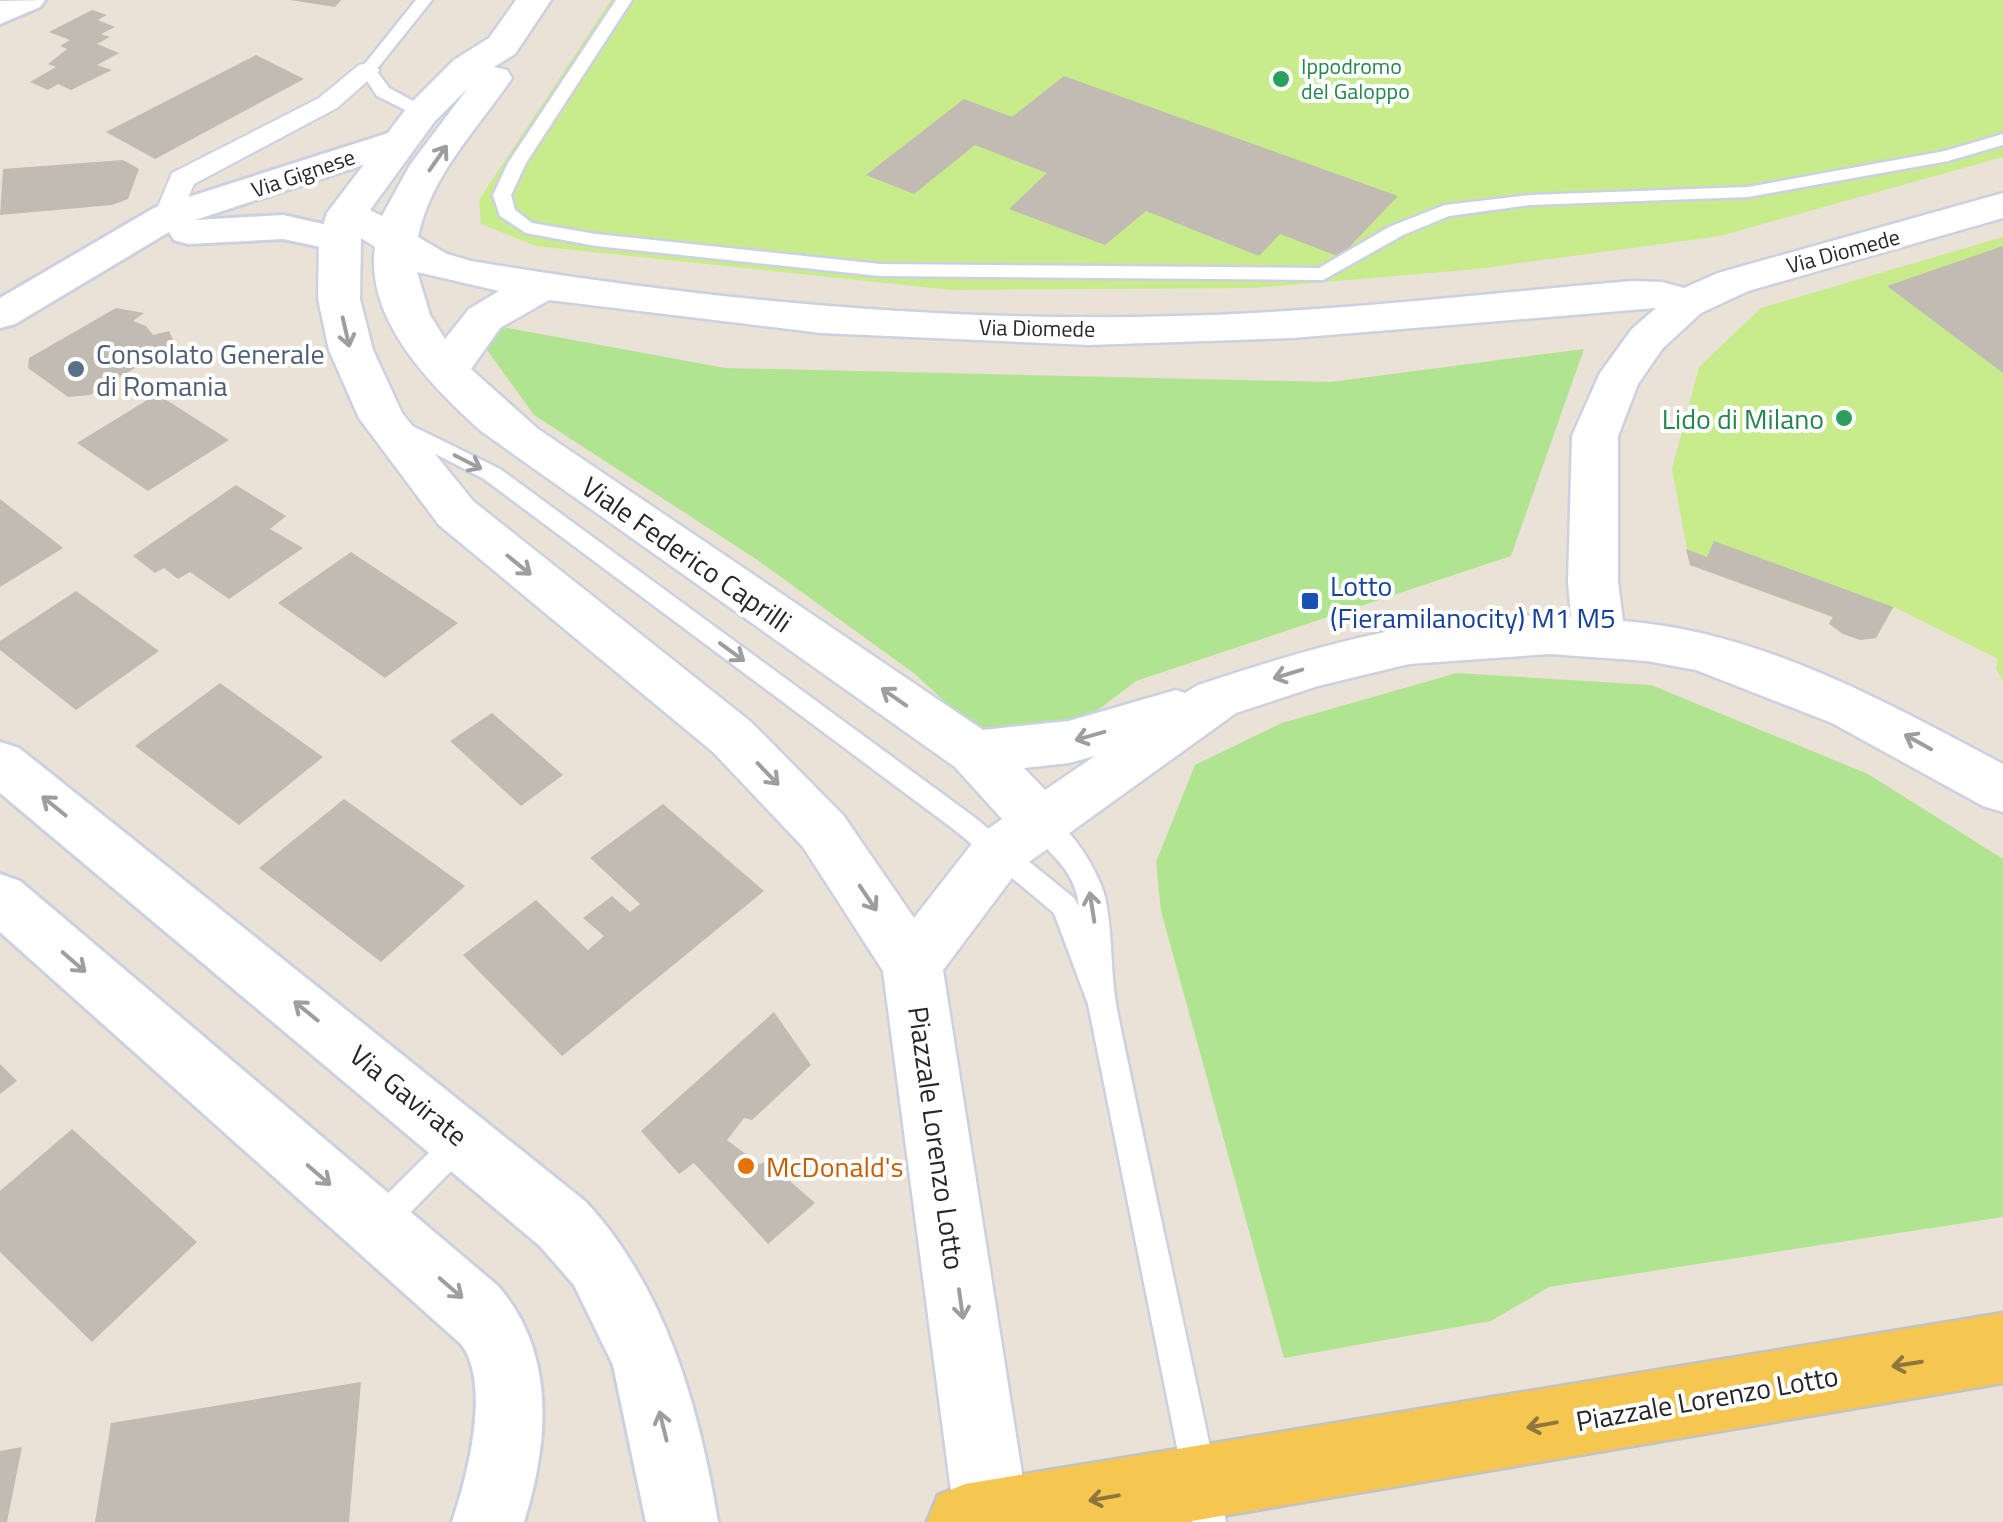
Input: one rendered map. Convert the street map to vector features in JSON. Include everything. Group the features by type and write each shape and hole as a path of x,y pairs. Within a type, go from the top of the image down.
{"main road":[{"name":"Piazzale Lorenzo Lotto","path":"982,1521 1205,1502 2003,1348"}],"street":[{"path":"0,14 28,0"},
{"name":"Viale Federico Caprilli","path":"534,0 502,46 495,76 411,197 395,244 404,302 446,373 475,403 522,440 974,752 1018,837"},
{"name":"Viale Federico Caprilli","path":"344,226 412,126 466,68 502,46"},
{"path":"187,211 182,179 328,103 368,70"},
{"name":"Via Gignese","path":"0,315 101,259 132,234 412,126"},
{"name":"Via Gignese","path":"187,211 242,200 311,200 344,226"},
{"name":"Via Diomede","path":"1600,637 1593,582 1595,436 1616,383 1647,339 1686,304 1733,282 2003,205"},
{"path":"395,244 344,226 339,299 351,350 382,418 456,514 732,738 823,831 912,966 1018,837 1217,699"},
{"name":"Via Gignese","path":"101,259 198,229 344,226"},
{"name":"Via Diomede","path":"395,244 450,268 542,287 711,310 848,322 1026,329 1260,326 1632,294 1662,296 1686,304"},
{"path":"0,265 42,292"},
{"path":"446,373 469,332 489,312 542,287"},
{"path":"974,752 1070,742 1313,667 1409,645 1502,635 1600,637 1696,651 1800,686 1902,733 2003,790"},
{"name":"Via Gavirate","path":"0,762 564,1224 598,1262 647,1365 682,1522"},
{"path":"0,898 476,1309 498,1338 507,1374 506,1446 488,1522"},
{"name":"Piazzale Lorenzo Lotto","path":"912,966 982,1521"}],"lane":[{"path":"412,126 370,80 368,70 424,0"},
{"path":"624,0 517,163 502,194 506,212 526,227 596,240 880,270 1322,274 1396,230 1444,211 1530,200 1748,192 1948,156 2003,139"},
{"name":"Viale Federico Caprilli","path":"382,418 492,474 965,824 1018,837"},
{"path":"1018,837 1065,906 1102,1004"},
{"path":"1018,837 1074,857 1091,895 1102,1004 1205,1502"},
{"path":"377,1225 464,1139"}],"green space":[{"name":"Ippodromo del Galoppo","path":"611,0 2003,0 2003,157 1720,236 1477,269 1254,288 952,290 536,246 481,224 479,200"},
{"name":"Lido di Milano","path":"2003,237 2003,681 1996,669 1998,659 1894,607 1876,638 1860,640 1829,624 1832,617 1690,565 1672,469 1699,367 1761,308"},
{"path":"481,323 725,368 1331,382 1584,349 1511,556 1136,681 1019,770 915,674 756,559 534,415 479,339"},
{"path":"1457,673 1651,685 1868,774 2003,859 2003,1217 1549,1287 1491,1321 1284,1358 1161,911 1156,862 1195,765 1282,723"}],"building":[{"path":"290,0 341,0 335,7"},
{"path":"92,10 107,15 98,20 115,27 101,34 110,37 97,44 119,53 97,65 112,70 71,90 58,84 48,90 30,82 56,67 48,64 67,49 60,46 70,40 49,32"},
{"path":"256,55 304,79 155,159 106,132"},
{"path":"1064,76 1398,196 1340,257 1280,234 1259,256 1146,211 1105,245 1009,209 1047,173 975,145 914,194 866,175 964,99 1012,117"},
{"path":"123,160 139,169 128,199 112,205 0,215 3,169"},
{"path":"2003,246 2003,373 1887,286"},
{"path":"116,308 144,313 133,321 146,326 153,335 169,331 175,344 90,395 68,397 28,368 29,358"},
{"path":"157,394 229,440 148,491 77,443"},
{"path":"236,485 286,516 270,529 303,548 229,599 190,572 178,579 164,568 155,573 133,556"},
{"path":"0,499 63,548 0,587"},
{"path":"1714,541 1893,607 1876,638 1860,640 1843,634 1829,624 1833,617 1690,565 1686,549 1707,557"},
{"path":"351,552 458,623 385,678 278,603"},
{"path":"76,591 159,651 76,710 0,650 0,641"},
{"path":"220,683 323,757 239,825 135,746"},
{"path":"492,713 563,775 521,806 450,741"},
{"path":"344,799 465,886 381,962 259,868"},
{"path":"663,804 764,891 562,1056 463,955 536,900 588,950 604,936 583,918 612,896 630,912 640,904 590,858"},
{"path":"774,1012 811,1065 752,1120 744,1118 727,1140 759,1164 767,1161 815,1203 768,1244 694,1163 679,1174 641,1131"},
{"path":"0,1064 17,1081 0,1094"},
{"path":"72,1129 197,1242 92,1342 0,1252 0,1191"},
{"path":"361,1382 349,1522 95,1522 111,1423"},
{"path":"22,1447 7,1522 0,1522 0,1451"}],"place":[{"name":"Ippodromo del Galoppo","path":"1281,79"},
{"name":"Consolato Generale di Romania","path":"76,369"},
{"name":"Lido di Milano","path":"1844,418"},
{"name":"Lotto (Fieramilanocity) M1 M5","path":"1310,601"},
{"name":"McDonald's","path":"746,1166"}]}
